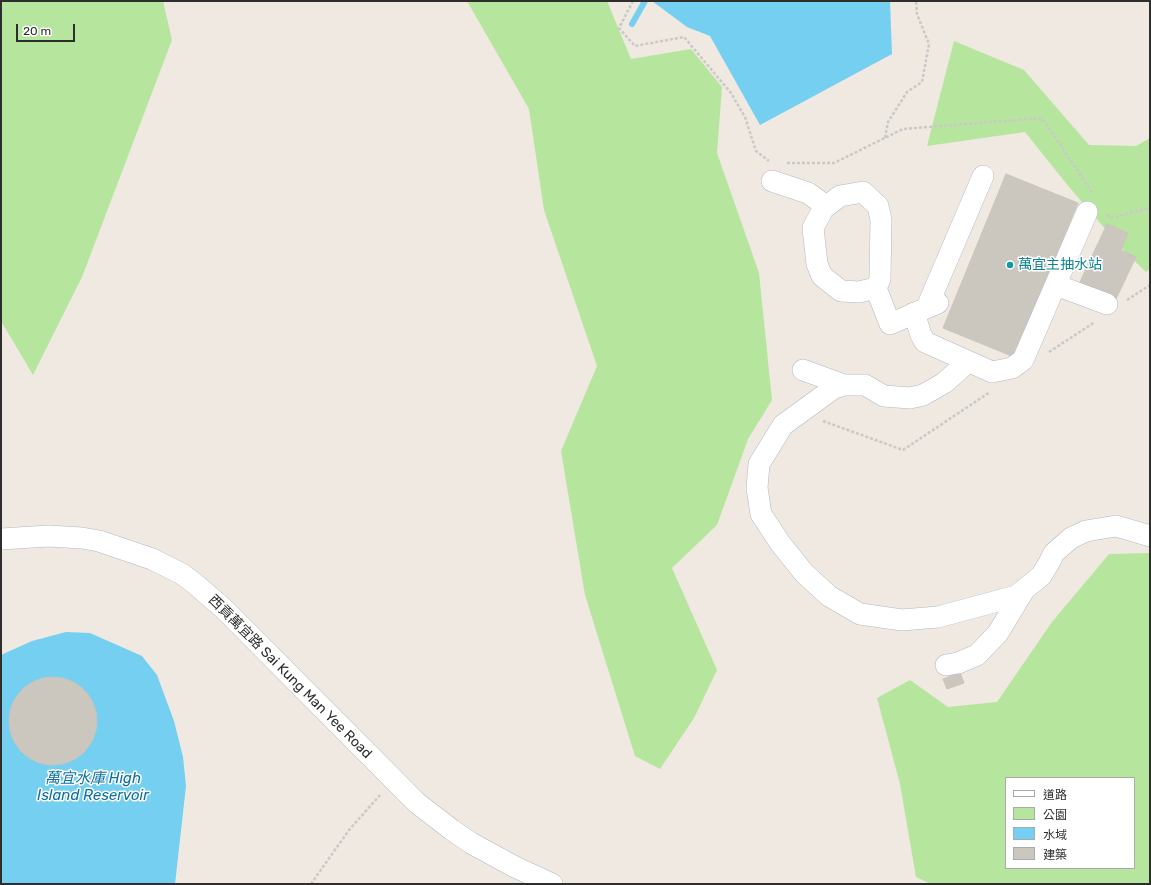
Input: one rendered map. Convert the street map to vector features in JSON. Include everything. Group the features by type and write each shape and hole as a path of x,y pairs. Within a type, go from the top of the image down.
{"street":[{"path":"775,169 826,206"},
{"path":"983,176 926,308 921,335 925,342 992,372 1012,368 1023,360 1056,284 1095,206"},
{"path":"876,288 859,292 841,291 822,276 818,264 813,228 826,206 840,196 863,192 878,206 881,220 880,279 876,288 890,324 926,308"},
{"path":"1056,284 1107,304"},
{"path":"968,362 944,383 923,395 910,398 884,396 865,385 844,385 834,388 783,426 759,464 757,488 761,514 780,543 804,573 829,596 860,614 902,620 938,617 1016,596 1041,576 1054,553 1071,538 1086,531 1116,526 1150,536"},
{"path":"803,370 844,385"},
{"name":"西貢萬宜路 Sai Kung Man Yee Road","path":"1,539 49,536 82,538 99,541 152,558 182,574 224,609 393,779 434,816 471,843 515,867 552,884"},
{"path":"946,665 958,663 977,655 998,633 1025,589"}],"path":[{"path":"633,1 619,28 635,46 684,37 731,93 745,117 756,150 775,169 834,163 903,128 1042,118 1095,206 1110,218 1150,208"},
{"path":"885,138 888,122 907,92 922,82 929,44 917,14 916,1"},
{"path":"311,884 349,830 393,779"}],"green space":[{"path":"1,1 163,1 172,40 82,277 33,375 1,321"},
{"path":"467,1 607,1 631,59 691,49 722,87 717,153 759,273 772,400 748,439 717,525 672,568 717,670 694,718 660,769 635,756 585,595 561,451 597,366 544,210 529,109"},
{"path":"954,41 1024,70 1089,145 1136,146 1150,138 1150,269 1146,272 1126,253 1069,187 1025,132 927,146"},
{"path":"1150,553 1150,884 931,884 916,877 900,784 877,698 910,680 948,707 997,702 1052,622 1109,554"}],"water":[{"path":"652,1 890,1 892,54 760,125 710,36 687,27"},
{"name":"萬宜水庫 High Island Reservoir","path":"66,632 90,633 142,656 157,675 174,721 183,757 186,786 175,884 1,884 1,655 32,641"}],"building":[{"name":"萬宜主抽水站","path":"1006,174 1078,203 1014,357 943,328"},
{"path":"1107,224 1128,233 1121,250 1136,257 1115,301 1079,284"},
{"path":"960,672 964,683 947,689 943,679"},
{"path":"53,677 70,681 84,690 93,704 97,721 93,738 84,752 70,761 53,765 36,761 22,752 13,738 9,721 13,704 22,690 36,681"}],"waterway":[{"path":"632,24 645,1"}],"place":[{"name":"萬宜主抽水站","path":"1010,265"}]}
